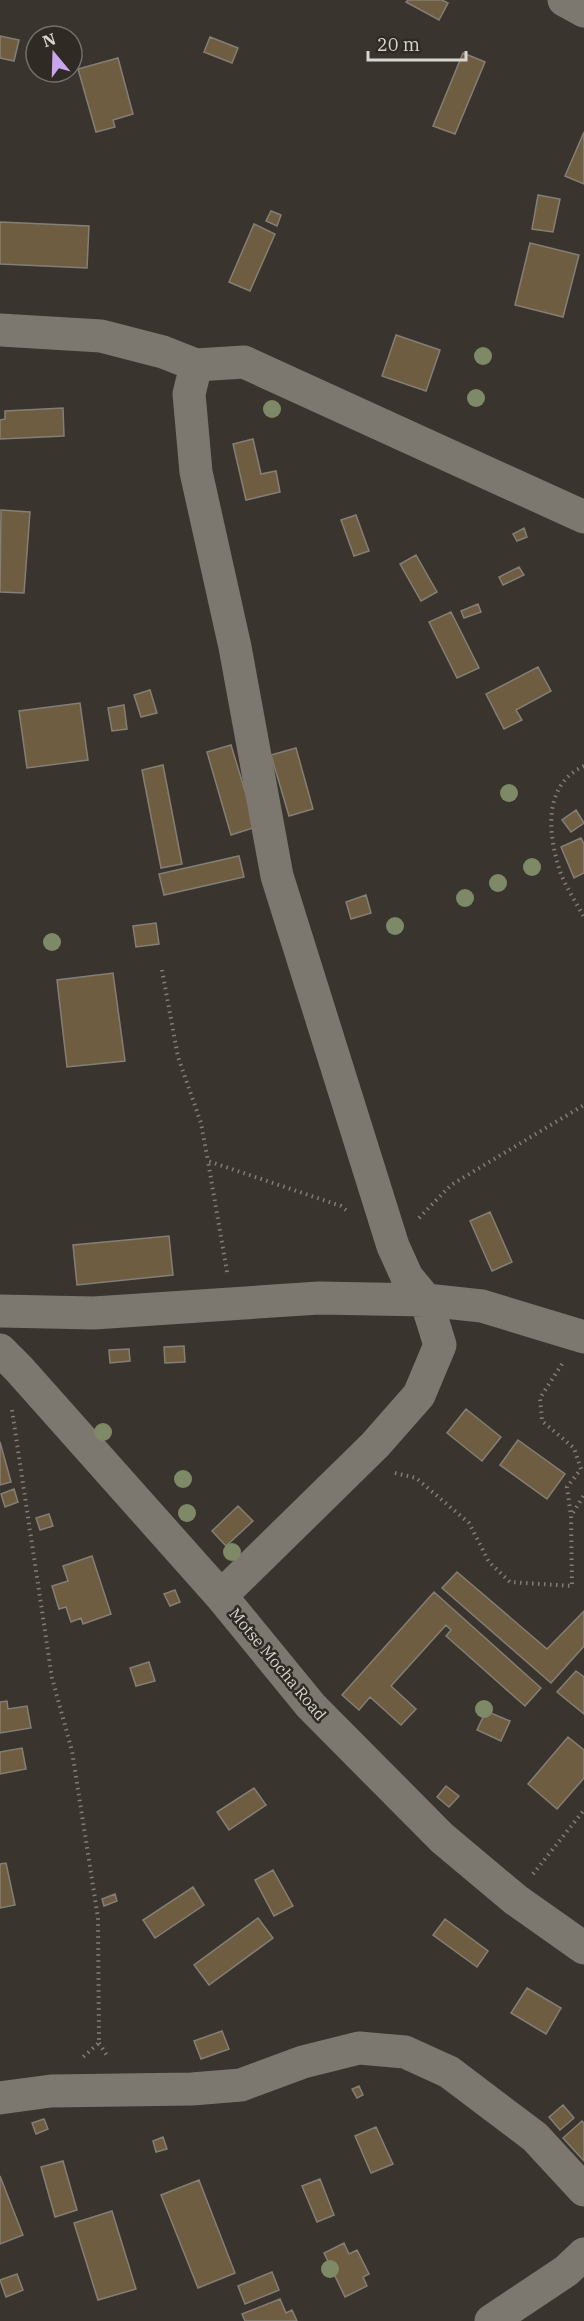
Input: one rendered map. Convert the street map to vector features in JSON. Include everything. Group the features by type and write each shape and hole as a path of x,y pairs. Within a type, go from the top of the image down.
{"street":[{"path":"564,0 584,11"},
{"path":"0,330 101,336 163,352 196,365 244,362 584,517"},
{"path":"196,365 189,394 196,471 235,647 277,876 393,1246 407,1277 426,1300 440,1345 419,1395 357,1462 220,1596"},
{"path":"0,1311 94,1313 319,1298 426,1300 482,1306 582,1336"},
{"name":"Motse Mocha Road","path":"10,1360 220,1596 311,1706 442,1838 516,1900 584,1948"},
{"path":"0,2098 51,2091 192,2090 241,2085 303,2062 359,2048 405,2052 449,2072 534,2137 584,2190"},
{"path":"491,2321 566,2271 584,2254"}],"path":[{"path":"584,766 562,784 550,807 551,833 559,869 584,917"},
{"path":"162,970 178,1057 201,1123 233,1302"},
{"path":"393,1246 452,1185 584,1105"},
{"path":"208,1161 341,1206 350,1212"},
{"path":"357,1462 416,1478 469,1523 489,1562 510,1582 572,1586 571,1516 567,1487 581,1469 574,1448 542,1421 540,1398 582,1336"},
{"path":"10,1360 12,1416 28,1506 52,1678 72,1751 98,1918 99,2043 52,2083 51,2091"},
{"path":"571,1516 584,1495"},
{"path":"516,1900 584,1809"}],"building":[{"path":"408,0 442,0 448,3 439,20 406,2"},
{"path":"0,36 19,40 14,61 0,58"},
{"path":"210,37 238,48 232,63 204,52"},
{"path":"463,53 485,62 455,134 433,126"},
{"path":"118,58 133,114 113,120 115,127 96,132 82,84 84,67"},
{"path":"584,132 584,184 565,176"},
{"path":"538,195 560,199 553,232 532,229"},
{"path":"271,211 281,215 277,226 266,221"},
{"path":"0,222 89,226 87,268 0,264"},
{"path":"254,224 275,234 250,291 229,282"},
{"path":"530,243 579,255 563,317 515,305"},
{"path":"396,335 440,350 426,391 382,376"},
{"path":"63,408 64,436 0,439 0,420 5,419 5,411"},
{"path":"253,439 261,474 276,471 280,492 246,500 233,444"},
{"path":"1,510 30,512 24,593 0,592"},
{"path":"356,515 369,551 354,556 341,520"},
{"path":"524,528 527,537 517,541 513,534"},
{"path":"416,555 437,592 421,601 400,564"},
{"path":"519,567 524,575 503,585 499,577"},
{"path":"478,604 481,612 464,618 461,611"},
{"path":"451,612 479,668 457,678 429,622"},
{"path":"538,667 551,691 516,710 522,720 504,729 486,694"},
{"path":"150,690 157,713 141,717 134,695"},
{"path":"80,703 88,760 27,768 19,711"},
{"path":"124,705 127,729 112,731 108,708"},
{"path":"231,745 256,827 231,835 207,752"},
{"path":"296,748 313,809 289,816 271,755"},
{"path":"163,765 182,864 161,868 142,770"},
{"path":"576,810 584,823 571,832 562,820"},
{"path":"581,838 584,844 584,873 574,878 561,847"},
{"path":"239,856 244,877 164,895 159,874"},
{"path":"366,895 371,913 351,919 346,902"},
{"path":"156,923 159,944 136,947 133,926"},
{"path":"113,973 125,1061 67,1067 57,980"},
{"path":"490,1212 512,1262 492,1271 470,1221"},
{"path":"169,1236 173,1275 77,1285 73,1245"},
{"path":"184,1346 185,1362 165,1363 164,1347"},
{"path":"129,1349 130,1361 110,1363 109,1350"},
{"path":"466,1409 501,1437 482,1461 447,1433"},
{"path":"518,1440 565,1474 547,1499 500,1465"},
{"path":"0,1442 11,1482 0,1485"},
{"path":"14,1489 18,1502 5,1507 1,1494"},
{"path":"238,1506 253,1521 226,1546 212,1531"},
{"path":"49,1514 53,1526 40,1530 36,1518"},
{"path":"92,1556 111,1614 83,1624 81,1618 71,1622 66,1607 59,1609 52,1586 68,1581 63,1566"},
{"path":"457,1572 547,1649 584,1611 584,1646 551,1683 442,1588"},
{"path":"175,1590 180,1602 170,1606 164,1594"},
{"path":"434,1592 541,1688 525,1706 446,1636 451,1630 446,1625 391,1686 416,1709 401,1725 370,1697 359,1710 342,1695"},
{"path":"149,1662 155,1681 136,1686 130,1668"},
{"path":"576,1671 584,1677 584,1714 557,1692"},
{"path":"7,1701 8,1709 27,1706 31,1728 0,1733 0,1702"},
{"path":"486,1711 510,1721 501,1741 477,1730"},
{"path":"568,1737 584,1750 584,1778 557,1809 528,1784"},
{"path":"22,1748 26,1769 0,1774 0,1752"},
{"path":"446,1786 459,1796 449,1807 437,1797"},
{"path":"254,1788 266,1805 229,1830 217,1812"},
{"path":"6,1863 15,1905 0,1908 0,1864"},
{"path":"273,1870 293,1906 274,1916 255,1880"},
{"path":"193,1887 204,1905 155,1938 143,1920"},
{"path":"115,1894 117,1901 104,1906 102,1899"},
{"path":"258,1918 273,1938 209,1985 194,1965"},
{"path":"445,1919 488,1951 477,1967 433,1935"},
{"path":"527,1988 561,2008 546,2034 511,2013"},
{"path":"222,2031 229,2049 201,2059 194,2041"},
{"path":"359,2086 363,2095 357,2098 352,2089"},
{"path":"563,2105 574,2118 560,2130 549,2117"},
{"path":"44,2119 48,2129 36,2134 32,2123"},
{"path":"582,2121 584,2123 584,2161 563,2138"},
{"path":"376,2127 393,2164 371,2173 355,2136"},
{"path":"163,2137 167,2149 156,2152 153,2141"},
{"path":"63,2161 77,2210 55,2217 41,2167"},
{"path":"0,2176 23,2235 0,2244"},
{"path":"320,2179 334,2215 317,2222 302,2186"},
{"path":"199,2180 235,2273 198,2288 161,2195"},
{"path":"112,2211 136,2289 98,2300 74,2223"},
{"path":"344,2243 349,2254 357,2250 369,2274 363,2277 367,2286 345,2297 324,2253"},
{"path":"272,2272 279,2290 245,2304 238,2286"},
{"path":"17,2274 23,2290 6,2297 0,2280"},
{"path":"280,2299 286,2313 292,2310 297,2321 245,2321 242,2314"}]}
